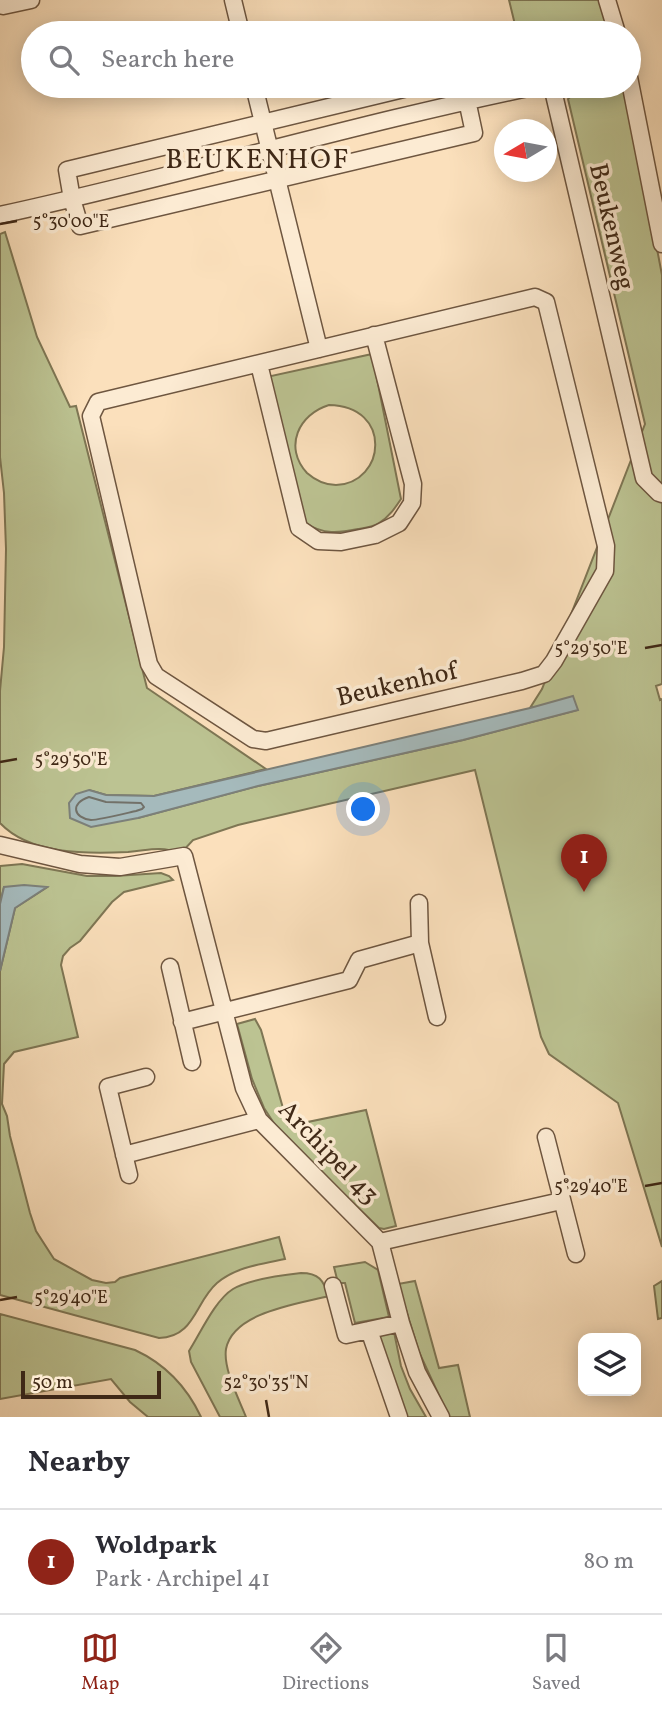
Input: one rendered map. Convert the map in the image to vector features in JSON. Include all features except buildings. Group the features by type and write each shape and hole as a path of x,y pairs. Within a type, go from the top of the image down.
{"street":[{"path":"0,5 31,0"},
{"path":"233,0 238,21"},
{"path":"607,0 613,21"},
{"path":"257,98 319,349"},
{"path":"363,98 67,170 80,226 474,133 467,98"},
{"path":"0,215 269,150 452,98"},
{"name":"Beukenweg","path":"555,98 644,478 662,494"},
{"path":"633,98 662,244"},
{"name":"Beukenhof","path":"535,297 546,302 606,546 605,570 544,674 266,741 253,739 156,677 149,664 91,416 98,402 319,349 535,297"},
{"path":"259,364 299,528 318,541 341,542 375,535 398,523 412,503 413,484 374,335"},
{"name":"Archipel 43","path":"0,845 80,863 120,867 184,856 244,1088 259,1120 380,1242 417,1372 441,1417"},
{"path":"419,903 420,943 437,1017"},
{"path":"182,1022 349,980 359,960 420,943"},
{"path":"170,967 191,1062"},
{"path":"130,1175 108,1087 146,1077"},
{"path":"124,1155 259,1120"},
{"path":"546,1137 576,1254"},
{"path":"380,1242 561,1201"},
{"path":"333,1286 346,1335 401,1323"},
{"path":"369,1330 399,1417"}],"green space":[{"path":"509,0 605,0 610,21 514,21"},
{"path":"628,98 662,275 662,684 656,686 660,700 662,699 662,1247 618,1103 549,1054 541,1037 475,770 238,825 193,840 181,853 160,849 112,853 60,850 27,841 12,834 0,823 0,691 4,647 6,549 0,457 0,234 5,232 37,337 70,407 76,406 147,688 266,769 154,796 106,795 89,790 138,818 258,786 463,740 577,710 530,708 542,689 645,424 568,99"},
{"path":"372,354 401,499 383,521 369,527 338,532 319,530 306,523 268,384 271,376","holes":["329,405 350,409 364,418 373,430 373,459 365,472 353,481 336,485 317,480 307,473 300,463 296,453 298,433 318,409"]},
{"path":"22,864 87,876 161,873 173,880 124,892 63,956 61,965 78,1037 14,1052 4,1064 2,1104 36,1231 54,1259 92,1280 115,1282 120,1278 279,1237 285,1259 249,1267 224,1278 210,1291 187,1325 171,1336 159,1338 0,1295 0,971 15,908 46,888 4,887 0,904 0,866"},
{"path":"255,1019 261,1030 288,1126 366,1110 396,1226 379,1228 279,1131 264,1108 252,1079 237,1024"},
{"path":"365,1262 378,1270 389,1317 355,1323 345,1283 338,1283 334,1267"},
{"path":"301,1273 320,1278 329,1296 253,1318 231,1336 226,1349 227,1366 246,1417 220,1417 191,1362 189,1351 214,1309 233,1289 256,1281"},
{"path":"415,1281 439,1368 458,1365 470,1417 449,1417 419,1352 398,1284"},
{"path":"662,1281 662,1318 658,1319 654,1286"},
{"path":"0,1314 135,1350 156,1362 174,1378 201,1417 148,1417 130,1402 111,1379 0,1399"},
{"path":"394,1332 401,1366 426,1417 405,1417 377,1336"}],"water":[{"path":"573,696 578,710 463,740 258,786 138,818 91,827 70,818 69,803 76,794 89,790 106,795 154,796"},
{"path":"4,887 47,887 15,908 0,971 0,904"}],"place":[{"name":"Woldpark","path":"584,892"}],"district":[{"name":"BEUKENHOF","path":"258,160"}]}
